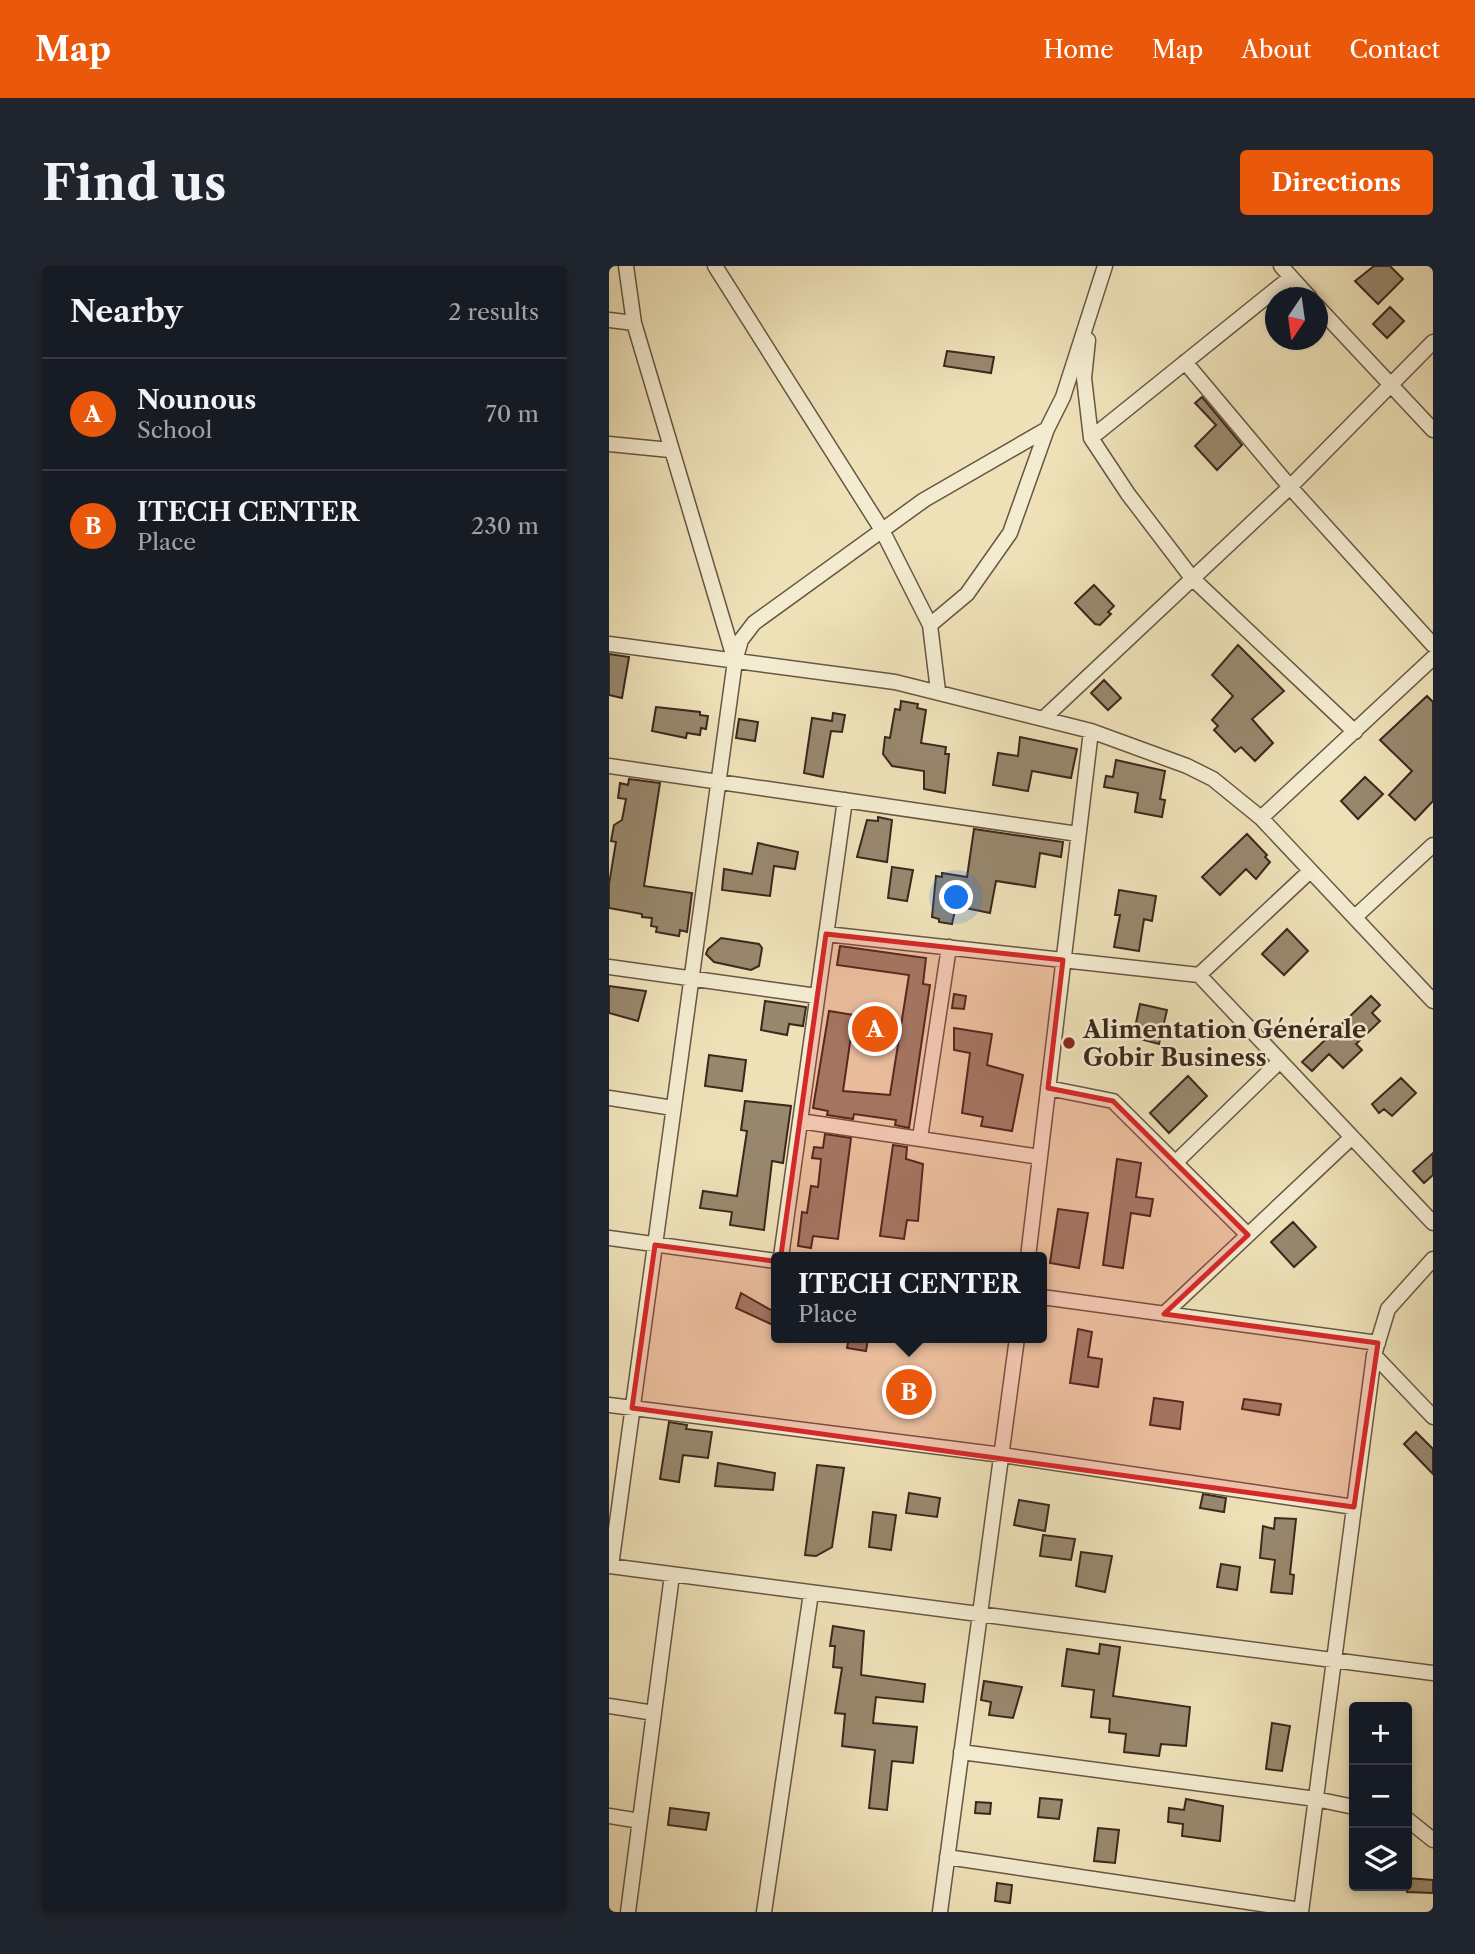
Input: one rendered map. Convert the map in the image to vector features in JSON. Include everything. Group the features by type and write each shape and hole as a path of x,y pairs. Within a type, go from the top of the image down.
{"street":[{"path":"626,266 634,323 735,661"},
{"path":"715,266 882,530 930,625 938,691"},
{"path":"930,625 967,594 1010,533 1047,429 1063,397 1105,266"},
{"path":"1091,438 1185,362 1286,271 1300,287"},
{"path":"1092,311 1084,378 1091,438 1192,578 1355,732"},
{"path":"1328,317 1433,430"},
{"path":"609,320 634,323"},
{"path":"1044,718 1290,487 1433,342"},
{"path":"1185,362 1290,487 1433,645"},
{"path":"1047,429 924,500 754,623 741,640 735,661 610,1566 1334,1658 1433,1673"},
{"path":"609,444 670,450"},
{"path":"609,644 895,682 938,691 1091,731 1202,774 1261,818 1433,1001"},
{"path":"1261,818 1433,657"},
{"path":"1029,1252 1091,731"},
{"path":"609,766 1078,834"},
{"path":"782,1252 845,800"},
{"path":"1355,917 1433,845"},
{"path":"1199,975 1309,872"},
{"path":"826,934 1199,975 1433,1223"},
{"path":"920,1138 949,947"},
{"path":"609,967 817,996"},
{"path":"1175,1163 1280,1061"},
{"path":"1048,1088 1113,1101 1248,1235"},
{"path":"609,1098 673,1108"},
{"path":"800,1121 1040,1157"},
{"path":"1164,1314 1352,1137"},
{"path":"609,1238 771,1260"},
{"path":"947,1857 1301,1911 1376,1349 1388,1309 1433,1259"},
{"path":"1047,1298 1376,1349 1433,1417"},
{"path":"940,1912 1016,1343"},
{"path":"609,1405 1002,1455 1355,1507"},
{"path":"628,1912 672,1575"},
{"path":"764,1912 811,1593"},
{"path":"609,1706 654,1713"},
{"path":"961,1752 1316,1799 1349,1806"},
{"path":"609,1816 640,1821"},
{"path":"1412,1823 1433,1840"}],"highlighted area":[{"path":"826,934 1063,960 1048,1088 1113,1101 1248,1235 1164,1314 1378,1343 1354,1507 632,1408 655,1245 780,1262"}],"building":[{"path":"1374,266 1390,266 1403,279 1378,304 1355,281"},
{"path":"1390,307 1404,321 1387,338 1373,324"},
{"path":"947,351 994,357 991,373 944,366"},
{"path":"1202,397 1242,445 1217,470 1195,446 1216,425 1195,403"},
{"path":"1094,585 1114,606 1108,612 1111,614 1100,625 1095,624 1075,603"},
{"path":"1238,645 1284,691 1252,719 1273,743 1255,761 1241,747 1235,752 1214,730 1218,726 1212,720 1233,696 1212,675"},
{"path":"609,654 629,657 622,698 609,695"},
{"path":"1104,680 1121,698 1108,710 1091,693"},
{"path":"1427,696 1433,702 1433,801 1415,820 1389,795 1412,771 1380,740"},
{"path":"901,701 918,704 917,708 926,710 921,743 946,747 945,754 949,754 945,793 924,789 924,771 892,766 883,754 885,737 890,738 895,709 900,710"},
{"path":"656,707 700,712 700,715 708,716 706,729 701,728 700,735 687,733 686,738 652,731"},
{"path":"833,713 845,715 842,732 831,731 823,777 804,773 812,718 832,721"},
{"path":"739,719 758,722 755,741 736,738"},
{"path":"1020,737 1077,749 1071,778 1032,771 1028,791 993,785 998,753 1018,756"},
{"path":"1116,760 1165,771 1160,799 1165,800 1162,817 1135,812 1138,793 1104,787 1106,776 1113,777"},
{"path":"1365,777 1383,794 1358,819 1341,801"},
{"path":"629,779 660,783 644,886 692,893 687,932 680,930 679,936 656,932 657,927 651,926 652,918 642,917 642,914 609,908 609,884 616,842 611,841 614,825 622,820 626,799 618,798 620,783 628,785"},
{"path":"878,817 892,820 887,862 857,857 867,820 878,821"},
{"path":"974,829 1063,842 1061,857 1040,853 1035,887 996,881 990,913 956,906 952,924 939,922 939,919 932,917 936,876 942,877 942,873 967,877"},
{"path":"1247,834 1267,855 1265,857 1270,862 1256,879 1246,869 1220,895 1202,877"},
{"path":"758,843 798,852 795,869 774,866 770,896 722,890 724,869 752,874"},
{"path":"892,867 913,870 907,901 888,898"},
{"path":"1119,890 1156,896 1152,921 1144,919 1139,951 1114,947 1120,915 1115,915"},
{"path":"1287,929 1308,951 1284,975 1262,954"},
{"path":"721,938 759,944 762,948 759,966 751,970 714,962 706,954"},
{"path":"840,946 926,958 923,984 930,985 909,1128 895,1125 896,1120 854,1114 853,1119 827,1115 828,1111 813,1108 829,1011 854,1015 843,1091 890,1095 909,975 837,965"},
{"path":"609,986 646,991 638,1021 609,1013"},
{"path":"954,994 966,996 964,1009 952,1008"},
{"path":"1371,996 1380,1005 1372,1013 1380,1021 1356,1044 1362,1050 1343,1068 1329,1054 1312,1071 1302,1062"},
{"path":"765,1001 806,1007 803,1026 789,1024 787,1035 761,1030"},
{"path":"1140,1004 1167,1010 1159,1044 1133,1037"},
{"path":"954,1028 992,1034 987,1065 1023,1075 1012,1131 981,1126 983,1117 962,1113 970,1053 954,1050"},
{"path":"709,1055 746,1060 742,1091 705,1086"},
{"path":"1188,1076 1207,1096 1169,1133 1150,1113"},
{"path":"1401,1078 1416,1093 1392,1116 1384,1109 1379,1113 1372,1104"},
{"path":"745,1101 791,1106 783,1163 772,1161 764,1230 730,1225 732,1212 700,1208 703,1191 737,1196 747,1131 741,1130"},
{"path":"825,1134 851,1138 838,1239 813,1236 811,1248 798,1246 802,1212 807,1213 811,1186 818,1187 821,1159 812,1158 814,1147 823,1148"},
{"path":"893,1145 907,1147 906,1159 923,1164 918,1221 907,1220 904,1239 880,1236"},
{"path":"1433,1153 1433,1175 1424,1183 1413,1171"},
{"path":"1117,1159 1141,1163 1136,1197 1153,1199 1150,1216 1131,1213 1123,1268 1103,1265"},
{"path":"1058,1209 1088,1213 1079,1268 1050,1263"},
{"path":"1293,1222 1316,1247 1294,1267 1271,1242"},
{"path":"741,1293 771,1310 771,1324 736,1308"},
{"path":"1078,1329 1092,1332 1088,1357 1102,1359 1098,1387 1070,1383"},
{"path":"848,1343 867,1343 866,1351 847,1348"},
{"path":"901,1372 922,1376 917,1411 897,1407"},
{"path":"1154,1398 1183,1402 1180,1429 1150,1425"},
{"path":"1244,1399 1281,1404 1279,1415 1242,1409"},
{"path":"669,1422 687,1425 686,1429 712,1432 708,1458 683,1455 679,1482 660,1479"},
{"path":"1416,1432 1433,1449 1433,1474 1404,1444"},
{"path":"718,1463 775,1473 773,1490 715,1486"},
{"path":"817,1465 844,1468 832,1547 816,1556 805,1555"},
{"path":"909,1493 940,1498 937,1517 906,1513"},
{"path":"1203,1494 1226,1498 1224,1512 1200,1508"},
{"path":"1019,1500 1049,1505 1045,1531 1014,1525"},
{"path":"873,1512 896,1515 891,1550 869,1547"},
{"path":"1275,1518 1296,1519 1290,1574 1294,1575 1292,1594 1271,1592 1275,1560 1260,1558 1263,1526 1274,1529"},
{"path":"1043,1535 1075,1539 1071,1560 1040,1556"},
{"path":"1081,1552 1112,1556 1105,1592 1076,1586"},
{"path":"1221,1564 1240,1567 1237,1590 1217,1587"},
{"path":"833,1626 864,1631 861,1675 925,1684 923,1702 876,1697 873,1723 917,1727 913,1763 892,1761 887,1810 869,1808 875,1750 842,1746 845,1714 835,1713 842,1668 833,1667 835,1646 830,1646"},
{"path":"1100,1644 1120,1647 1113,1696 1190,1707 1186,1746 1161,1744 1159,1756 1124,1752 1126,1734 1109,1732 1110,1719 1091,1717 1094,1690 1062,1686 1067,1649 1099,1654"},
{"path":"984,1681 1022,1687 1013,1718 989,1715 991,1702 981,1700"},
{"path":"1272,1723 1290,1726 1282,1771 1266,1769"},
{"path":"1040,1798 1062,1800 1059,1819 1038,1817"},
{"path":"1186,1799 1223,1806 1220,1841 1182,1836 1183,1824 1168,1822 1169,1808 1184,1810"},
{"path":"976,1802 991,1803 990,1814 975,1813"},
{"path":"670,1808 709,1813 706,1830 668,1825"},
{"path":"1098,1828 1119,1830 1115,1863 1094,1861"},
{"path":"1412,1878 1433,1880 1433,1893 1407,1892 1412,1891"},
{"path":"997,1883 1012,1885 1010,1903 995,1901"}],"place":[{"name":"Nounous","path":"875,1029"},
{"name":"Alimentation Générale Gobir Business","path":"1069,1043"},
{"name":"ITECH CENTER","path":"909,1392"}]}
